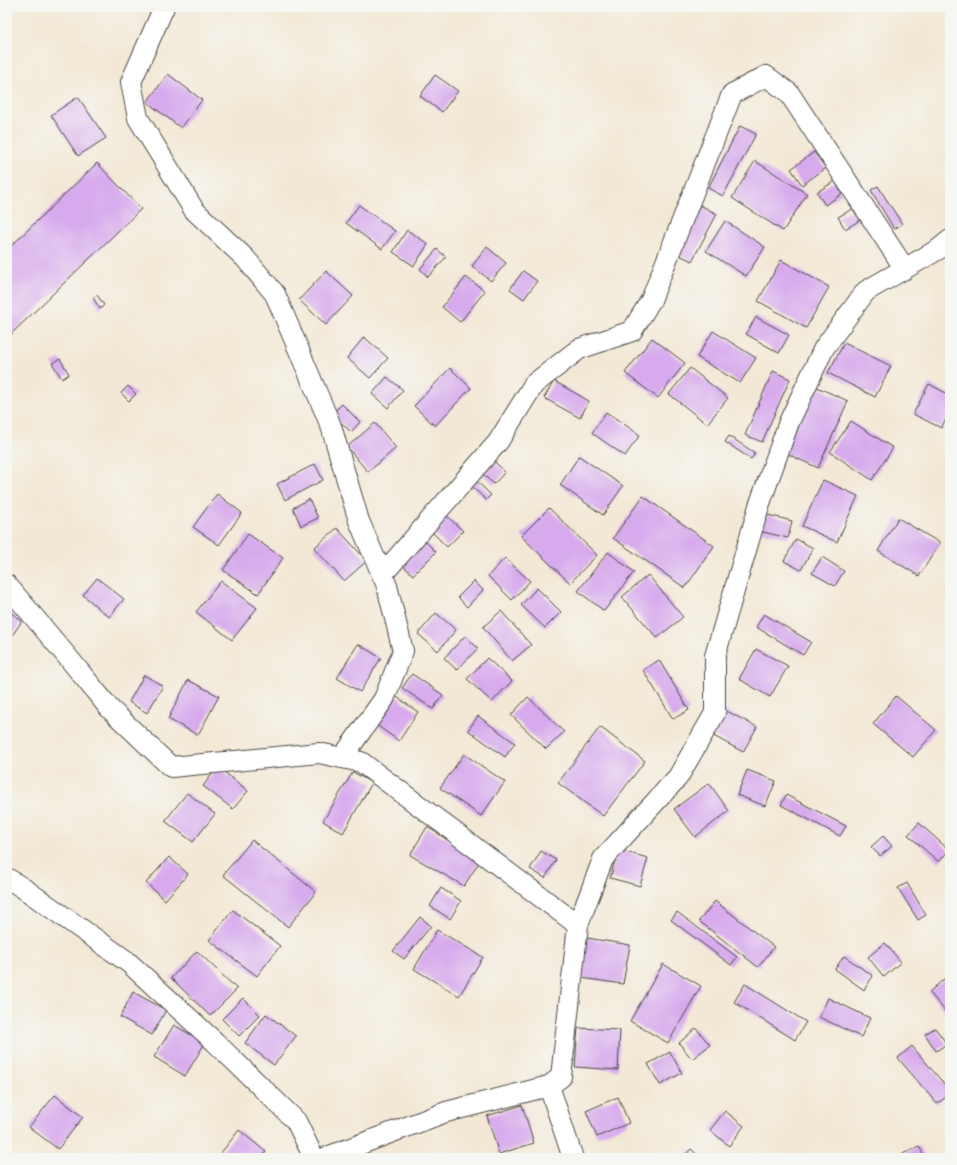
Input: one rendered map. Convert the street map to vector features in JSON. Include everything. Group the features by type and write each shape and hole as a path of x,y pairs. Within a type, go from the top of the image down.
{"street":[{"path":"164,7 131,82 138,118 194,210 245,258 275,294 331,426 359,521 386,586 403,651 384,699 342,758"},
{"path":"382,575 498,442 534,384 580,349 632,331 651,300 732,94 766,76 790,92 906,268"},
{"path":"324,1158 446,1112 549,1086 561,1077 578,924 603,859 678,777 714,713 715,656 759,506 789,422 824,348 866,291 940,249 950,240"},
{"path":"7,585 110,709 172,767 319,753 361,762 578,924"},
{"path":"7,878 128,962 220,1047 296,1121 314,1158"},
{"path":"549,1086 572,1158"}],"building":[{"path":"168,74 202,100 181,128 147,102"},
{"path":"435,75 458,91 442,112 420,96"},
{"path":"78,97 106,138 78,156 51,115"},
{"path":"740,126 756,134 723,196 708,188"},
{"path":"814,152 826,168 802,185 791,169"},
{"path":"755,161 807,194 783,231 732,198"},
{"path":"97,163 141,209 7,338 7,250"},
{"path":"835,181 842,194 825,205 817,192"},
{"path":"878,186 902,224 894,229 871,190"},
{"path":"359,205 395,231 382,249 346,223"},
{"path":"700,205 717,214 692,261 675,253"},
{"path":"856,207 862,219 845,229 838,217"},
{"path":"725,221 765,247 746,276 706,251"},
{"path":"407,230 428,244 414,266 393,252"},
{"path":"487,247 506,263 491,281 472,266"},
{"path":"437,249 446,257 428,277 420,269"},
{"path":"781,260 829,287 806,328 758,301"},
{"path":"326,271 353,296 326,325 299,300"},
{"path":"523,271 537,281 524,299 510,289"},
{"path":"466,277 485,291 460,322 442,307"},
{"path":"97,295 104,305 100,309 93,298"},
{"path":"756,317 789,335 779,353 746,334"},
{"path":"713,331 756,358 740,383 697,357"},
{"path":"364,337 388,358 370,378 347,358"},
{"path":"652,338 685,363 658,398 625,373"},
{"path":"844,343 891,366 875,397 828,373"},
{"path":"60,359 69,374 62,379 52,363"},
{"path":"450,368 471,388 435,426 414,406"},
{"path":"690,368 728,398 707,424 669,394"},
{"path":"773,371 790,379 762,442 745,435"},
{"path":"387,377 403,390 388,408 372,394"},
{"path":"554,381 589,401 580,418 544,398"},
{"path":"810,384 848,401 818,468 779,450"},
{"path":"929,384 950,395 950,412 941,428 913,414"},
{"path":"128,386 136,394 129,401 121,393"},
{"path":"342,404 360,422 351,432 332,414"},
{"path":"606,412 640,435 625,456 592,433"},
{"path":"851,421 893,448 872,480 830,452"},
{"path":"375,423 396,448 368,472 347,447"},
{"path":"729,436 755,453 751,459 725,442"},
{"path":"579,456 623,486 603,515 560,485"},
{"path":"492,459 505,472 494,484 480,472"},
{"path":"315,464 323,480 285,500 277,484"},
{"path":"470,475 491,495 486,500 465,480"},
{"path":"823,480 858,496 837,542 802,526"},
{"path":"217,494 242,513 219,545 193,527"},
{"path":"643,496 714,546 685,588 613,538"},
{"path":"309,499 318,518 301,526 293,508"},
{"path":"549,508 597,555 570,583 521,536"},
{"path":"445,514 463,531 447,547 429,529"},
{"path":"764,514 792,521 788,538 759,531"},
{"path":"898,518 940,543 919,576 878,551"},
{"path":"337,528 367,561 344,581 314,548"},
{"path":"248,534 283,558 258,594 223,570"},
{"path":"422,538 436,552 413,575 398,561"},
{"path":"796,539 813,548 801,570 784,561"},
{"path":"608,552 634,572 604,611 578,591"},
{"path":"822,557 844,571 835,586 812,573"},
{"path":"505,558 530,581 512,600 488,576"},
{"path":"648,575 683,617 657,638 622,597"},
{"path":"97,578 124,599 109,617 83,595"},
{"path":"221,581 257,608 232,640 196,612"},
{"path":"474,581 483,590 467,607 458,597"},
{"path":"537,588 561,612 545,628 521,605"},
{"path":"7,610 22,621 7,643"},
{"path":"501,611 531,645 512,661 483,627"},
{"path":"436,613 456,630 438,651 418,634"},
{"path":"764,614 811,642 803,655 756,627"},
{"path":"465,636 478,648 457,670 444,658"},
{"path":"358,644 381,658 360,692 337,678"},
{"path":"756,649 788,666 770,697 739,679"},
{"path":"487,658 512,681 492,702 467,679"},
{"path":"659,660 689,710 673,719 643,670"},
{"path":"412,674 443,695 433,709 402,688"},
{"path":"144,675 163,686 147,713 129,702"},
{"path":"188,680 219,696 198,735 168,719"},
{"path":"391,693 418,712 399,741 371,721"},
{"path":"896,696 936,730 913,757 873,724"},
{"path":"528,697 564,732 546,749 511,715"},
{"path":"723,709 757,727 743,752 710,734"},
{"path":"478,716 515,743 505,757 468,730"},
{"path":"600,727 645,761 603,816 558,783"},
{"path":"464,754 505,782 481,816 440,788"},
{"path":"218,767 248,791 233,809 203,786"},
{"path":"747,770 776,781 765,806 737,795"},
{"path":"353,772 372,783 343,833 323,821"},
{"path":"709,783 729,811 695,837 674,809"},
{"path":"187,793 215,814 193,842 165,821"},
{"path":"786,795 846,826 840,836 781,805"},
{"path":"919,823 949,850 939,862 908,835"},
{"path":"427,827 481,859 464,886 410,855"},
{"path":"883,836 892,846 880,856 871,847"},
{"path":"252,840 316,892 288,927 223,875"},
{"path":"618,850 648,858 640,886 610,878"},
{"path":"541,851 556,860 545,878 530,869"},
{"path":"169,857 188,874 165,900 146,883"},
{"path":"907,883 926,915 918,920 898,888"},
{"path":"441,888 461,901 450,919 430,906"},
{"path":"715,901 774,947 758,967 699,921"},
{"path":"233,910 280,946 257,976 209,940"},
{"path":"677,912 737,957 731,965 671,920"},
{"path":"420,917 431,926 404,959 393,951"},
{"path":"437,930 483,957 459,996 414,969"},
{"path":"587,938 630,945 623,984 581,978"},
{"path":"885,943 901,962 884,977 868,957"},
{"path":"197,951 237,989 210,1016 171,978"},
{"path":"844,956 873,976 864,990 835,969"},
{"path":"663,964 701,986 668,1043 630,1021"},
{"path":"950,974 950,1017 929,992"},
{"path":"745,984 806,1022 795,1040 734,1002"},
{"path":"133,992 166,1010 152,1035 120,1017"},
{"path":"243,998 260,1015 239,1036 222,1019"},
{"path":"828,998 870,1018 861,1037 819,1017"},
{"path":"266,1014 296,1036 274,1065 245,1043"},
{"path":"174,1025 205,1043 185,1076 154,1057"},
{"path":"578,1028 620,1030 618,1070 575,1067"},
{"path":"696,1028 710,1045 692,1059 679,1043"},
{"path":"935,1028 947,1044 936,1051 925,1034"},
{"path":"912,1046 950,1091 950,1094 937,1104 898,1058"},
{"path":"670,1052 682,1073 660,1085 648,1064"},
{"path":"55,1095 83,1117 58,1149 29,1127"},
{"path":"618,1097 629,1123 597,1137 586,1111"},
{"path":"522,1105 534,1143 499,1154 487,1116"},
{"path":"725,1111 744,1126 729,1146 710,1130"},
{"path":"239,1130 266,1152 261,1158 226,1158 220,1154"},
{"path":"919,1146 925,1158 894,1158"},
{"path":"691,1149 701,1158 682,1158"}]}
